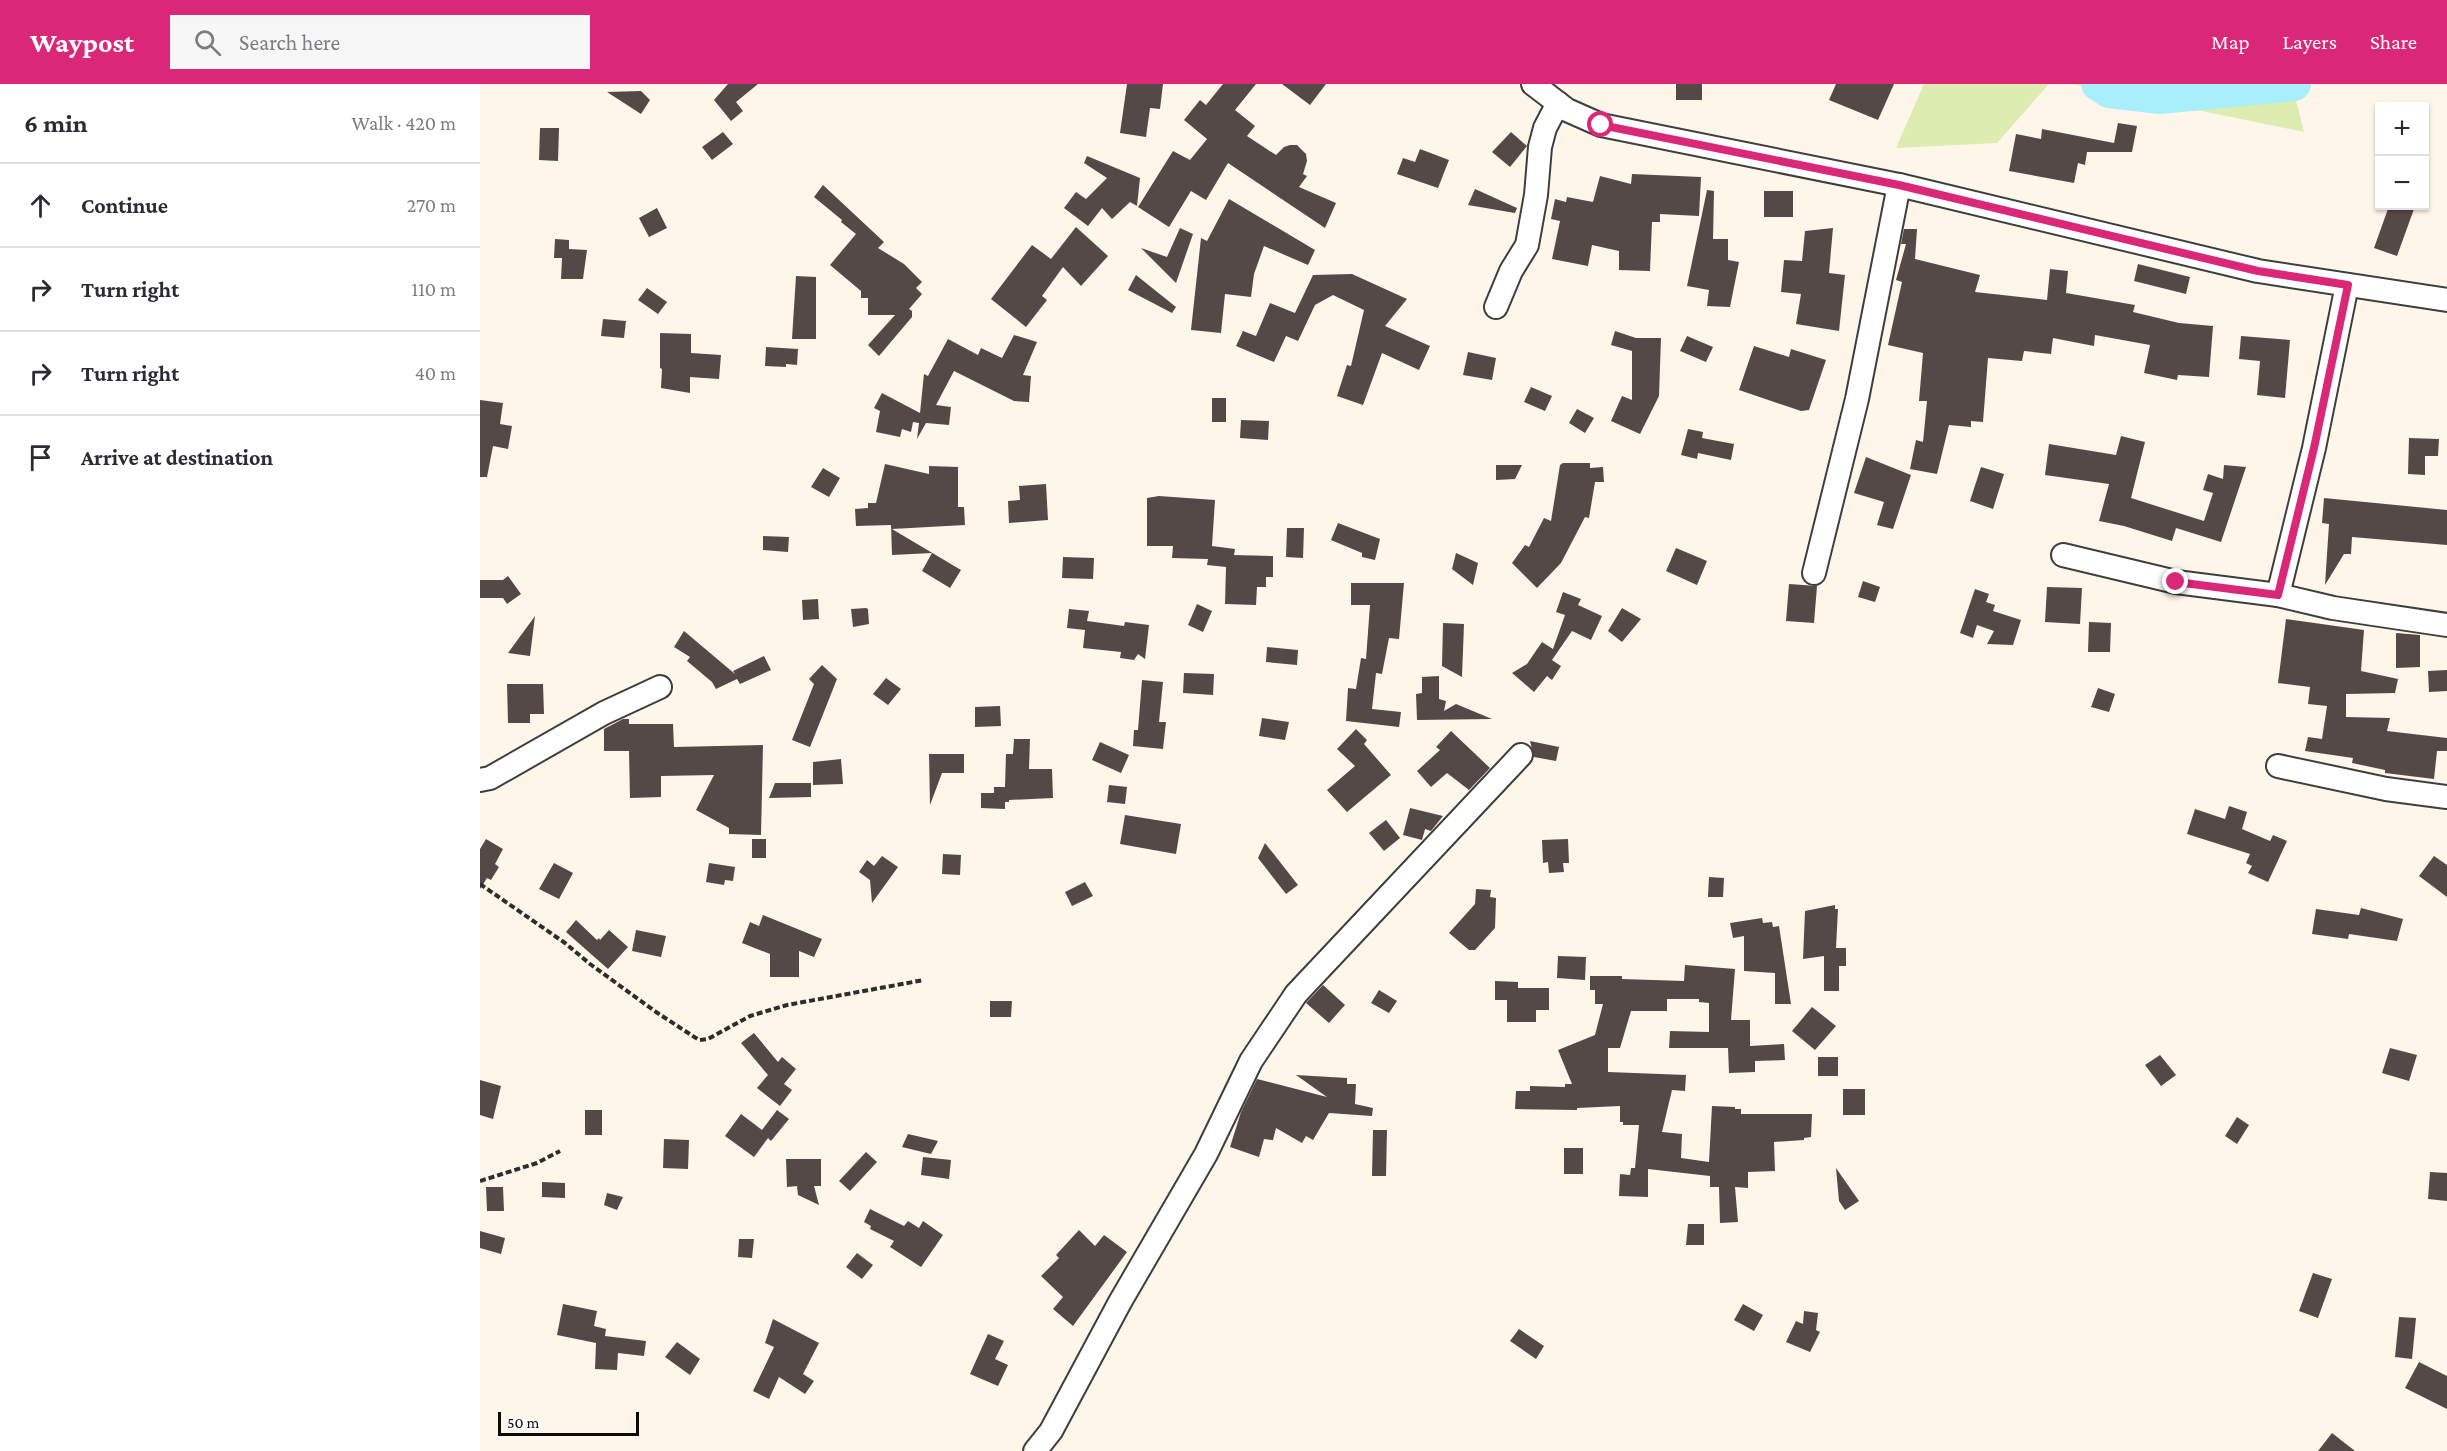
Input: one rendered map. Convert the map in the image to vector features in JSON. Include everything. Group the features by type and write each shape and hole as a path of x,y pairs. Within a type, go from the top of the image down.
{"street":[{"path":"1533,84 1567,110 1601,125 1899,185 2258,271 2447,300"},
{"path":"1496,307 1527,245 1536,195 1540,147 1545,128 1558,103"},
{"path":"1814,573 1857,399 1899,185"},
{"path":"2278,595 2314,448 2348,285"},
{"path":"2063,555 2176,582 2278,595 2333,608 2447,625"},
{"path":"480,780 490,778 604,713 660,687"},
{"path":"1035,1451 1051,1431 1119,1302 1206,1154 1251,1061 1296,994 1521,755"},
{"path":"2278,766 2386,789 2447,797"}],"path":[{"path":"480,884 565,942 590,964 656,1012 699,1040 708,1039 750,1016 787,1005 924,980"},
{"path":"480,1182 537,1163 560,1151"}],"green space":[{"path":"1924,84 2049,84 1997,143 1896,148"},
{"path":"2072,84 2292,84 2304,132"}],"building":[{"path":"728,84 758,84 736,102 743,111 731,121 714,100"},
{"path":"1127,84 1163,84 1160,109 1150,108 1146,137 1120,133"},
{"path":"1223,84 1256,84 1235,110 1255,126 1247,136 1276,155 1284,147 1290,145 1297,145 1306,154 1307,161 1303,174 1307,176 1299,187 1336,203 1325,228 1228,163 1206,200 1191,191 1169,227 1138,207 1173,151 1190,160 1207,139 1184,120 1200,100 1206,105"},
{"path":"1282,84 1326,84 1310,105"},
{"path":"1676,84 1702,84 1702,100 1676,100"},
{"path":"1836,84 1894,84 1878,120 1829,100"},
{"path":"641,91 650,100 641,114 607,92"},
{"path":"2118,123 2137,126 2132,152 2087,152 2085,165 2078,163 2074,183 2009,171 2016,134 2041,139 2042,129 2114,143"},
{"path":"540,128 559,128 558,161 539,160"},
{"path":"723,132 733,144 712,160 702,147"},
{"path":"1511,132 1527,146 1510,167 1492,152"},
{"path":"1420,149 1449,160 1438,188 1397,174 1403,158 1415,162"},
{"path":"1087,156 1140,178 1137,206 1130,202 1112,219 1102,208 1088,226 1064,208 1076,192 1086,199 1107,178 1084,163"},
{"path":"1632,174 1701,177 1699,216 1660,214 1660,222 1652,222 1650,271 1619,270 1619,251 1592,245 1588,266 1552,259 1560,221 1551,219 1555,199 1566,202 1567,197 1593,202 1600,176 1631,184"},
{"path":"823,185 884,242 878,248 904,264 922,282 916,288 922,294 909,309 912,311 912,317 879,356 868,345 895,315 868,315 868,298 861,298 861,291 830,265 856,234 814,197"},
{"path":"1475,189 1517,208 1515,213 1468,205"},
{"path":"1707,190 1714,191 1713,239 1728,239 1728,260 1739,262 1730,307 1707,306 1709,290 1687,286"},
{"path":"1764,191 1793,191 1793,217 1764,217"},
{"path":"1229,199 1315,250 1308,265 1264,246 1254,274 1251,297 1225,294 1221,333 1191,330 1201,238 1207,241"},
{"path":"657,208 667,228 649,237 639,218"},
{"path":"2388,210 2414,210 2397,256 2374,248"},
{"path":"1076,227 1108,256 1081,286 1063,267 1042,296 1047,300 1026,327 991,299 1032,245 1051,259"},
{"path":"1180,228 1193,234 1176,283 1141,248 1167,257"},
{"path":"1833,228 1829,273 1845,275 1839,331 1796,324 1801,294 1781,292 1784,260 1802,261 1805,231"},
{"path":"1904,229 1917,229 1915,259 1980,275 1975,292 2047,300 2050,269 2068,271 2066,293 2135,305 2133,312 2179,323 2213,326 2209,377 2178,375 2177,380 2144,373 2150,345 2095,335 2094,346 2053,338 2051,354 2024,351 2022,361 1988,358 1983,422 1971,421 1971,427 1949,425 1937,474 1910,469 1916,440 1923,442 1927,401 1919,401 1923,353 1888,345 1902,282 1896,280 1906,244 1901,244"},
{"path":"555,239 569,240 569,249 587,250 583,279 561,279 562,258 554,258"},
{"path":"2138,264 2190,277 2186,294 2134,281"},
{"path":"1352,274 1407,299 1385,326 1430,346 1419,370 1382,353 1363,405 1337,396 1347,365 1351,366 1364,310 1333,295 1315,305 1298,341 1286,336 1274,362 1236,346 1243,331 1256,336 1270,303 1295,313 1313,275"},
{"path":"1136,275 1176,307 1172,313 1128,290"},
{"path":"796,276 816,277 816,339 792,339"},
{"path":"647,288 667,302 658,314 638,300"},
{"path":"603,319 626,321 624,338 601,336"},
{"path":"1615,331 1636,338 1661,338 1659,396 1640,434 1611,421 1622,396 1632,400 1632,351 1611,345"},
{"path":"660,333 691,334 691,353 721,355 719,379 690,377 690,393 661,388"},
{"path":"1014,335 1037,342 1023,375 1031,376 1029,402 1014,401 954,371 936,405 951,407 949,425 926,423 917,439 919,423 913,422 911,432 902,429 900,437 876,432 880,411 874,408 882,393 920,413 924,374 928,376 948,339 978,355 981,348 1002,358"},
{"path":"1687,336 1713,347 1706,362 1680,351"},
{"path":"2241,336 2290,340 2285,398 2257,395 2260,361 2239,359"},
{"path":"1754,346 1789,357 1791,349 1826,360 1809,410 1801,411 1739,390"},
{"path":"766,347 798,349 797,365 765,366"},
{"path":"1468,352 1496,358 1492,380 1463,375"},
{"path":"1531,387 1552,396 1545,411 1524,402"},
{"path":"1212,398 1226,398 1226,422 1212,422"},
{"path":"480,400 503,403 500,424 512,426 508,449 493,446 487,477 480,477"},
{"path":"1577,409 1594,418 1585,433 1569,423"},
{"path":"1241,420 1269,421 1268,440 1240,438"},
{"path":"1688,429 1703,432 1702,438 1734,444 1731,460 1698,453 1697,459 1681,455"},
{"path":"2121,436 2145,442 2131,498 2204,521 2213,493 2203,490 2208,474 2223,479 2224,465 2246,467 2221,542 2176,528 2172,541 2099,521 2109,484 2045,475 2049,444 2116,455"},
{"path":"2409,438 2439,439 2438,456 2425,456 2425,475 2408,474"},
{"path":"1866,457 1911,475 1893,529 1877,525 1884,502 1854,493"},
{"path":"1590,463 1590,468 1603,467 1604,482 1595,482 1589,518 1585,517 1561,563 1537,588 1512,563 1525,545 1529,547 1544,518 1551,521 1560,465"},
{"path":"885,464 929,474 929,466 958,467 958,507 964,507 965,525 892,529 961,570 950,588 922,571 932,553 892,555 891,525 856,526 855,509 868,508 868,503 876,503"},
{"path":"1496,465 1522,465 1515,479 1496,480"},
{"path":"1981,467 2004,474 1993,509 1970,501"},
{"path":"823,468 840,478 829,497 811,487"},
{"path":"1046,484 1048,520 1009,523 1008,501 1020,500 1019,486"},
{"path":"1159,496 1215,500 1212,546 1235,549 1234,555 1273,556 1273,577 1266,577 1266,587 1257,587 1256,605 1225,604 1226,567 1207,565 1208,559 1172,558 1173,546 1147,546 1147,498"},
{"path":"2324,498 2447,510 2447,545 2352,537 2351,554 2344,554 2325,585 2329,524 2322,523"},
{"path":"1338,523 1380,539 1375,560 1362,557 1362,553 1331,540"},
{"path":"1287,528 1304,528 1303,558 1286,557"},
{"path":"763,536 789,537 788,552 763,550"},
{"path":"1676,548 1707,561 1697,585 1666,571"},
{"path":"1456,553 1478,563 1473,585 1452,569"},
{"path":"1063,557 1094,558 1093,579 1062,578"},
{"path":"508,576 521,594 507,604 503,598 480,598 480,580 503,580"},
{"path":"1863,581 1880,587 1875,602 1858,597"},
{"path":"1351,583 1404,583 1399,639 1389,638 1382,674 1376,673 1372,709 1401,712 1399,727 1346,721 1348,688 1356,689 1361,658 1366,659 1370,605 1351,605"},
{"path":"1789,584 1817,586 1814,623 1786,621"},
{"path":"2047,587 2082,588 2080,624 2045,622"},
{"path":"1975,589 1989,594 1986,602 1995,605 1993,611 2021,620 2013,645 1987,644 1994,631 1977,625 1973,638 1960,633"},
{"path":"1563,592 1581,599 1578,605 1602,616 1591,640 1572,631 1552,660 1561,666 1552,680 1547,676 1534,692 1512,673 1527,664 1542,642 1553,649 1565,615 1556,612"},
{"path":"818,599 819,619 803,620 802,600"},
{"path":"1197,604 1212,611 1203,632 1188,625"},
{"path":"866,608 869,624 853,627 851,609"},
{"path":"1622,608 1641,619 1622,642 1608,631"},
{"path":"1069,609 1089,611 1087,621 1124,626 1125,622 1149,625 1145,659 1138,654 1134,660 1120,658 1121,652 1083,648 1085,630 1067,628"},
{"path":"535,616 530,656 508,653"},
{"path":"2286,619 2364,630 2361,671 2398,679 2395,693 2346,694 2346,717 2390,718 2387,731 2447,738 2447,751 2437,751 2434,779 2385,773 2385,770 2352,763 2353,758 2305,751 2308,737 2322,739 2327,706 2308,704 2310,687 2278,683"},
{"path":"2089,622 2111,623 2110,652 2088,652"},
{"path":"1443,623 1464,624 1462,677 1442,666"},
{"path":"684,631 735,674 733,671 764,656 771,670 740,684 737,679 716,689 712,682 687,661 690,657 674,647"},
{"path":"2396,633 2420,635 2420,667 2396,668"},
{"path":"1267,647 1298,650 1297,665 1266,662"},
{"path":"822,665 837,679 810,747 792,740 814,684 809,679"},
{"path":"2447,670 2447,691 2429,692 2428,671"},
{"path":"1184,673 1214,674 1213,695 1183,693"},
{"path":"1439,676 1439,699 1446,701 1444,711 1456,704 1492,719 1417,720 1416,694 1422,693 1422,677"},
{"path":"886,678 901,689 888,705 873,694"},
{"path":"1142,680 1163,682 1159,722 1166,722 1163,749 1133,746 1134,730 1138,730"},
{"path":"507,684 543,684 544,714 530,714 530,723 508,723"},
{"path":"2098,688 2115,694 2109,712 2091,707"},
{"path":"1000,706 1001,726 975,727 975,707"},
{"path":"1262,718 1289,722 1285,740 1259,736"},
{"path":"623,719 629,719 629,724 673,724 674,747 763,745 761,835 729,834 729,828 696,810 714,775 661,776 661,797 630,798 629,751 604,751 604,729"},
{"path":"1356,729 1367,740 1364,744 1391,775 1347,812 1327,790 1355,766 1337,749"},
{"path":"1451,731 1490,768 1469,790 1447,773 1431,787 1417,771 1440,750 1436,747"},
{"path":"1014,739 1030,739 1029,769 1052,769 1053,798 1009,800 1005,802 1005,809 981,808 981,793 994,793 994,787 1005,787 1006,754 1013,754"},
{"path":"1530,741 1559,747 1556,761 1534,757"},
{"path":"1100,742 1129,755 1121,773 1092,760"},
{"path":"929,754 964,754 964,773 942,773 930,805"},
{"path":"841,759 843,784 813,785 813,762"},
{"path":"775,783 811,783 811,797 769,798"},
{"path":"1109,785 1127,787 1125,804 1107,802"},
{"path":"2229,806 2247,812 2242,829 2270,841 2273,835 2287,841 2268,882 2248,873 2252,866 2246,863 2250,854 2187,834 2195,809 2225,819"},
{"path":"1410,808 1443,816 1431,831 1425,829 1422,840 1403,835"},
{"path":"1125,815 1181,824 1176,854 1120,844"},
{"path":"1386,820 1400,838 1384,851 1369,833"},
{"path":"486,839 503,849 495,864 499,867 491,880 487,878 480,889 480,849"},
{"path":"752,839 766,839 766,858 752,858"},
{"path":"1568,839 1569,863 1563,863 1564,872 1549,873 1548,862 1543,863 1542,840"},
{"path":"1265,843 1298,885 1286,894 1258,858"},
{"path":"943,854 961,855 960,875 942,874"},
{"path":"882,856 898,867 872,903 870,880 859,872 867,860 874,866"},
{"path":"2434,856 2447,865 2447,897 2419,876"},
{"path":"554,863 573,873 559,899 539,889"},
{"path":"709,863 735,867 733,881 725,880 724,885 706,882"},
{"path":"1709,877 1724,878 1723,897 1708,897"},
{"path":"1085,882 1093,896 1072,906 1065,892"},
{"path":"1476,889 1491,890 1490,897 1496,898 1495,928 1475,950 1469,950 1449,933 1475,904"},
{"path":"1835,905 1835,909 1838,909 1836,948 1846,948 1846,966 1839,966 1839,991 1824,991 1824,956 1803,959 1805,911"},
{"path":"2361,908 2403,919 2397,941 2349,934 2348,939 2312,934 2316,909 2359,915"},
{"path":"763,915 822,939 814,957 799,951 799,977 770,977 770,954 742,943 750,922 759,926"},
{"path":"1762,918 1763,923 1772,922 1773,927 1779,926 1791,1004 1775,1004 1775,973 1744,971 1744,936 1733,938 1730,923"},
{"path":"576,920 597,940 599,938 600,940 609,930 628,947 608,969 566,932"},
{"path":"636,930 666,936 661,957 632,951"},
{"path":"1558,956 1586,957 1585,980 1557,978"},
{"path":"1685,965 1735,969 1731,1020 1750,1020 1750,1046 1784,1044 1785,1060 1755,1061 1755,1072 1729,1073 1728,1048 1669,1048 1670,1031 1709,1032 1709,1003 1699,1002 1699,999 1667,999 1667,1011 1631,1011 1620,1048 1608,1048 1608,1072 1686,1075 1685,1091 1672,1090 1662,1132 1682,1134 1681,1158 1709,1162 1712,1106 1735,1107 1735,1109 1741,1109 1741,1114 1812,1114 1811,1137 1804,1138 1804,1140 1774,1142 1775,1171 1748,1172 1748,1188 1735,1187 1738,1222 1720,1223 1719,1187 1710,1187 1710,1176 1648,1169 1648,1197 1619,1196 1620,1174 1630,1175 1631,1168 1635,1168 1639,1125 1623,1125 1623,1122 1620,1122 1620,1106 1577,1108 1577,1110 1515,1109 1516,1091 1530,1091 1530,1086 1565,1087 1565,1084 1572,1084 1558,1050 1595,1035 1603,1004 1595,1004 1595,990 1590,990 1590,976 1684,981"},
{"path":"1495,981 1518,982 1518,988 1549,988 1549,1010 1536,1010 1536,1022 1507,1022 1507,1000 1495,1000"},
{"path":"1323,985 1345,1005 1329,1023 1306,1003"},
{"path":"1379,990 1397,1001 1389,1013 1371,1003"},
{"path":"990,1001 1012,1001 1011,1017 990,1017"},
{"path":"1812,1007 1836,1026 1815,1050 1792,1031"},
{"path":"754,1033 778,1062 782,1057 796,1069 784,1084 792,1090 780,1106 757,1088 768,1075 741,1043"},
{"path":"2390,1048 2417,1055 2409,1081 2382,1073"},
{"path":"2160,1055 2176,1075 2161,1086 2145,1065"},
{"path":"1818,1057 1838,1057 1838,1076 1818,1076"},
{"path":"1296,1075 1347,1078 1347,1084 1356,1084 1355,1104 1373,1108 1372,1116 1329,1113 1313,1140 1306,1136 1302,1143 1276,1128 1273,1140 1264,1139 1259,1157 1230,1147 1241,1112 1257,1079 1327,1097"},
{"path":"480,1080 501,1086 493,1119 480,1115"},
{"path":"1843,1089 1865,1089 1865,1115 1843,1115"},
{"path":"585,1110 602,1110 602,1135 585,1135"},
{"path":"777,1110 789,1119 771,1141 768,1138 754,1157 725,1136 741,1114 762,1130"},
{"path":"2237,1117 2249,1125 2237,1144 2225,1136"},
{"path":"1373,1130 1387,1130 1386,1176 1372,1176"},
{"path":"908,1134 938,1141 931,1154 902,1147"},
{"path":"664,1139 689,1140 688,1169 663,1168"},
{"path":"1564,1148 1583,1148 1583,1174 1564,1174"},
{"path":"866,1152 877,1162 850,1191 839,1181"},
{"path":"923,1157 951,1160 949,1179 921,1175"},
{"path":"786,1159 821,1159 821,1186 814,1186 819,1205 798,1195 797,1186 787,1187"},
{"path":"1836,1168 1859,1201 1845,1210 1839,1201"},
{"path":"2430,1172 2447,1173 2447,1201 2428,1199"},
{"path":"542,1182 565,1183 565,1198 542,1197"},
{"path":"486,1187 503,1187 504,1211 487,1211"},
{"path":"607,1193 623,1197 617,1210 604,1205"},
{"path":"870,1209 904,1226 908,1221 919,1228 923,1221 943,1235 921,1267 890,1247 894,1241 870,1229 871,1226 864,1222"},
{"path":"1688,1224 1704,1224 1704,1245 1686,1245"},
{"path":"1079,1230 1095,1246 1104,1235 1127,1252 1073,1326 1053,1309 1063,1297 1041,1276 1059,1258 1056,1255"},
{"path":"480,1231 505,1238 501,1254 480,1248"},
{"path":"739,1239 754,1239 752,1258 738,1257"},
{"path":"857,1253 873,1265 862,1279 846,1267"},
{"path":"2313,1273 2332,1279 2318,1318 2299,1311"},
{"path":"563,1304 597,1311 594,1326 606,1329 605,1336 646,1341 644,1356 618,1353 617,1370 595,1369 596,1343 557,1335"},
{"path":"1743,1304 1763,1315 1754,1331 1734,1320"},
{"path":"1804,1311 1818,1313 1816,1330 1820,1332 1810,1352 1786,1342 1796,1321 1803,1324"},
{"path":"2399,1317 2416,1318 2412,1359 2395,1357"},
{"path":"773,1319 819,1343 803,1374 814,1381 805,1394 779,1377 769,1399 753,1391 774,1347 765,1343"},
{"path":"1519,1329 1544,1346 1536,1359 1510,1341"},
{"path":"988,1334 1004,1341 995,1359 1008,1365 998,1386 970,1374"},
{"path":"677,1342 700,1359 690,1375 665,1357"},
{"path":"2419,1362 2447,1376 2447,1409 2405,1388"},
{"path":"2332,1433 2355,1451 2318,1451"}],"waterway":[{"path":"2098,84 2109,91 2160,97 2294,84"}],"route":[{"path":"1601,125 1899,185 2258,271 2348,285 2314,448 2278,595 2176,582"}]}
